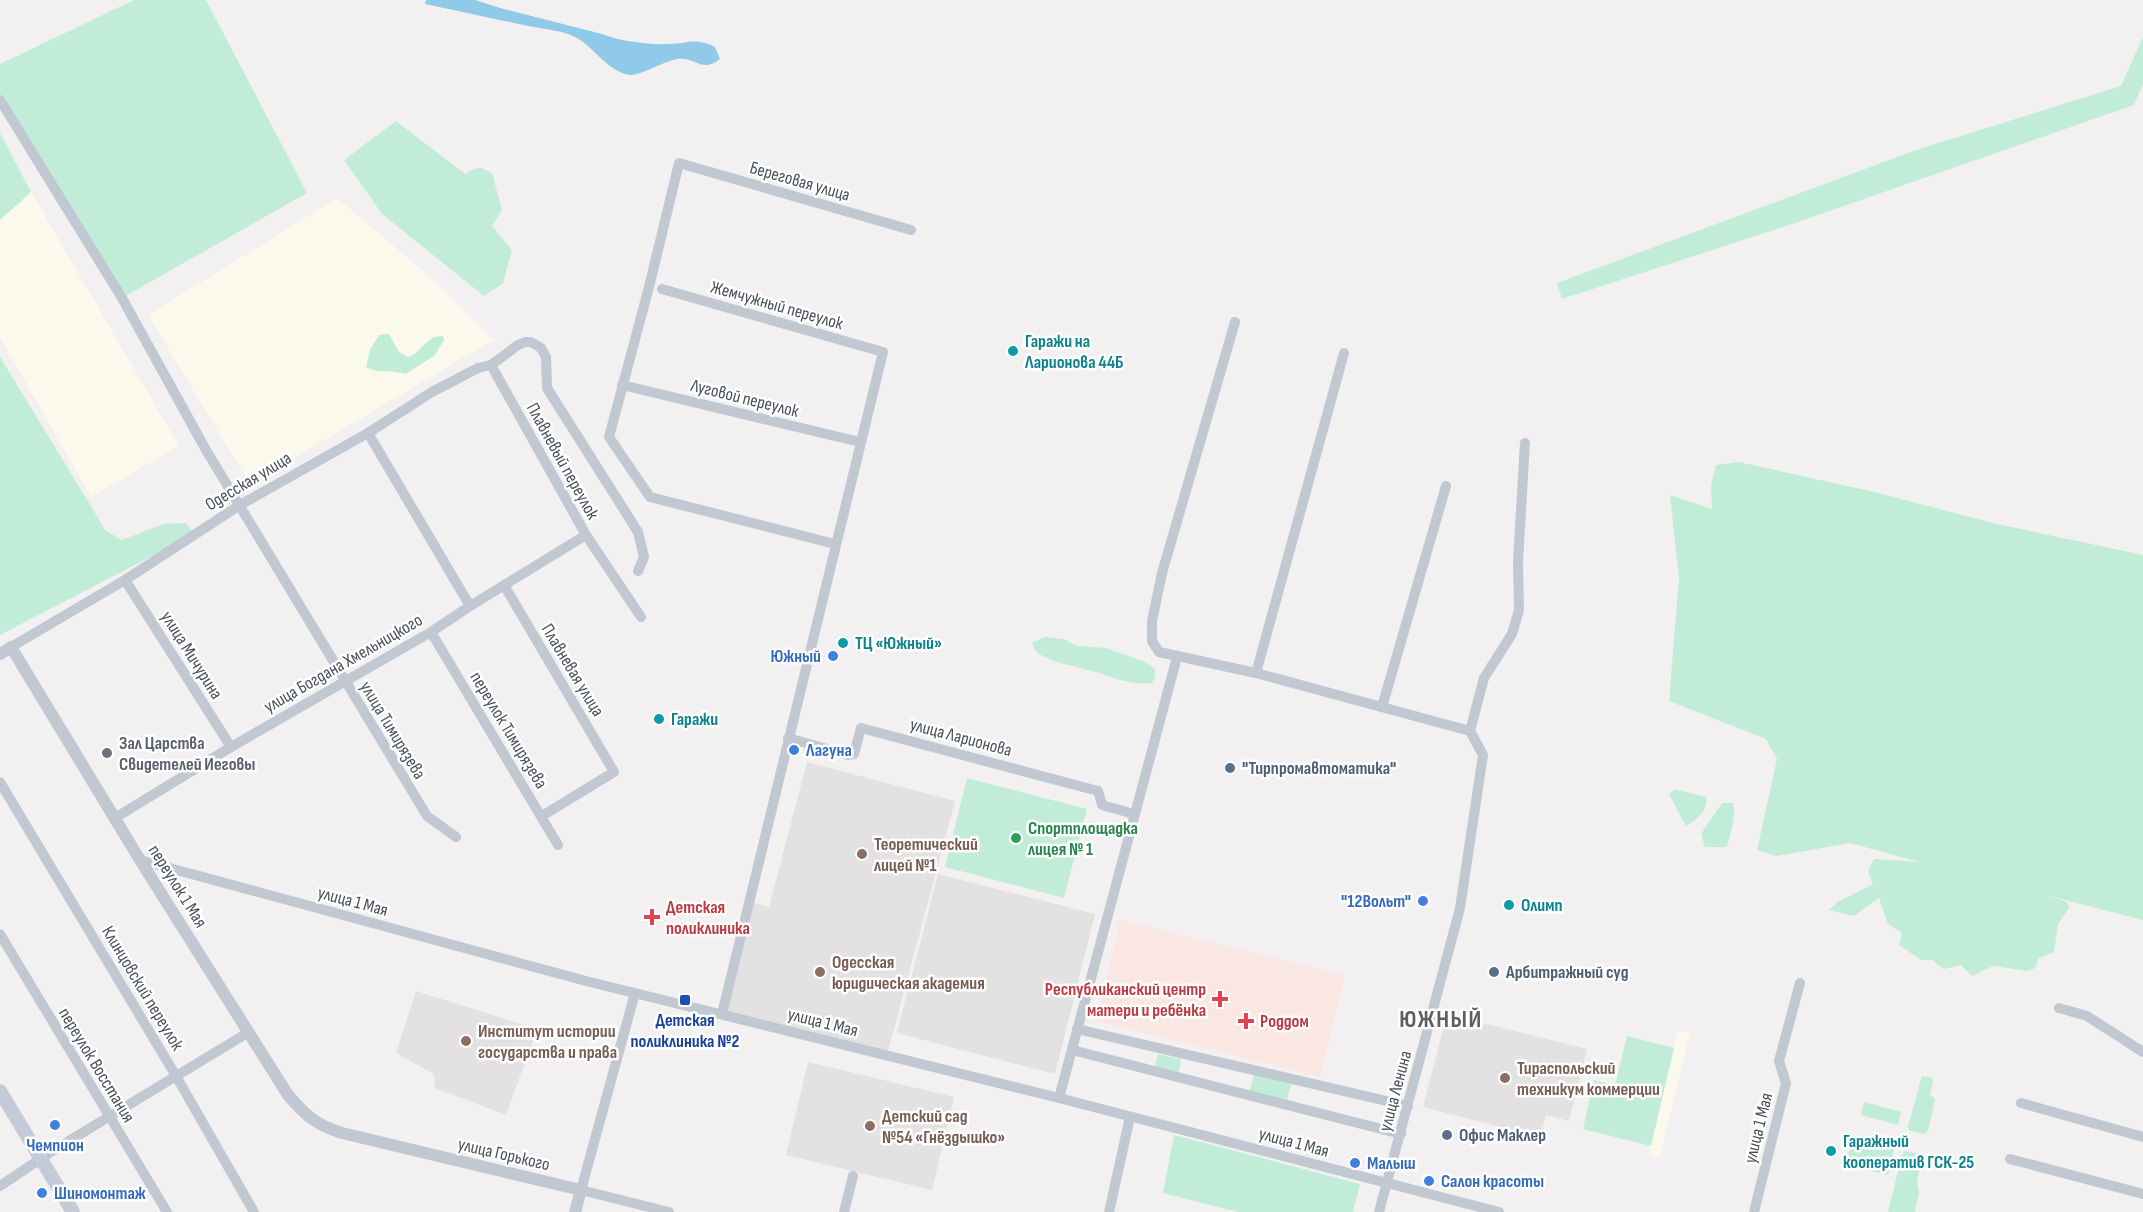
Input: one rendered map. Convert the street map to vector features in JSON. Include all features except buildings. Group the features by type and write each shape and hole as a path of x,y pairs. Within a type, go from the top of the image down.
{"main road":[{"path":"0,1091 73,1212"}],"street":[{"name":"улица Тимирязева","path":"0,100 122,298 206,450 427,816 456,837"},
{"name":"Береговая улица","path":"622,385 679,163 911,230"},
{"name":"Жемчужный переулок","path":"662,289 883,352 860,442"},
{"path":"1235,322 1162,573 1152,621 1152,640 1159,652 1257,673 1470,731 1484,678 1512,634 1519,610 1518,561 1526,443"},
{"name":"Одесская улица","path":"0,654 125,580 240,505 368,433 464,374 491,365 518,345 531,342 541,348 546,357 547,388 638,532 644,557 638,571"},
{"path":"1257,673 1344,353"},
{"name":"Плавневый переулок","path":"491,365 586,535 641,617"},
{"name":"Луговой переулок","path":"622,385 860,442"},
{"path":"622,385 609,437 650,497 835,544"},
{"path":"368,433 470,606"},
{"path":"722,1014 860,442"},
{"path":"1382,707 1446,486"},
{"name":"улица Богдана Хмельницкого","path":"115,818 231,747 431,632 586,535"},
{"name":"улица Мичурина","path":"125,580 231,747"},
{"name":"Плавневая улица","path":"504,585 614,772 542,816"},
{"name":"переулок Тимирязева","path":"431,632 558,845"},
{"name":"переулок 1 Мая","path":"11,647 141,861 288,1095 315,1122 330,1130"},
{"path":"1059,1098 1177,657"},
{"name":"улица Ларионова","path":"788,738 848,755 854,754 861,728 1098,791 1102,805 1134,814"},
{"name":"улица Ленина","path":"1379,1212 1460,908 1483,755 1470,731"},
{"name":"Клинцовский переулок","path":"0,782 176,1076 254,1212"},
{"name":"улица 1 Мая","path":"141,861 636,993 1059,1098 1499,1212"},
{"name":"переулок Восстания","path":"0,934 167,1212"},
{"name":"улица 1 Мая","path":"1754,1212 1786,1083 1779,1061 1800,983"},
{"path":"575,1212 636,993"},
{"path":"2059,1008 2087,1016 2143,1052"},
{"path":"1077,1029 1408,1106"},
{"path":"0,1186 41,1158 249,1032"},
{"path":"1072,1050 1401,1134"},
{"path":"2021,1103 2143,1137"},
{"path":"1109,1212 1130,1117"},
{"name":"улица Горького","path":"330,1130 669,1212"},
{"path":"2010,1159 2143,1194"},
{"path":"844,1212 853,1176"}],"shaded area":[{"path":"31,192 179,446 91,497 0,337 0,220"},
{"path":"337,198 428,275 493,340 250,484 148,315"},
{"path":"807,762 955,801 887,1055 722,1014 749,901 769,907"},
{"path":"938,874 1095,914 1055,1074 897,1033"},
{"name":"Республиканский центр матери и ребёнка","path":"1120,920 1345,976 1320,1077 1096,1021"},
{"name":"Институт истории государства и права","path":"416,991 537,1029 506,1115 435,1088 434,1074 396,1053"},
{"name":"Тираспольский техникум коммерции","path":"1447,1014 1587,1049 1569,1121 1546,1115 1540,1137 1423,1107"},
{"path":"1678,1030 1690,1033 1660,1157 1649,1154"},
{"name":"Детский сад №54 «Гнёздышко»","path":"808,1062 954,1097 932,1190 786,1155"}],"green space":[{"path":"134,0 206,0 307,193 122,298 0,100 0,64"},
{"path":"2143,37 2143,84 2134,105 1792,224 1562,299 1557,283 1916,150 2121,86"},
{"path":"396,121 465,174 479,167 492,173 502,210 492,226 512,250 503,283 484,296 382,214 344,160"},
{"path":"0,133 31,192 0,220"},
{"path":"389,334 399,352 408,357 432,338 443,336 444,340 435,355 406,374 366,367 370,350 379,335"},
{"path":"0,357 106,531 122,540 163,524 186,523 192,531 177,543 0,635"},
{"path":"1739,462 1870,491 1997,524 2143,555 2143,920 2045,895 2067,902 2069,908 2058,924 2054,952 2039,958 2035,968 2027,971 1993,966 1972,976 1961,965 1944,969 1932,960 1921,960 1899,945 1902,933 1888,924 1879,898 1854,916 1829,910 1839,901 1873,884 1868,871 1874,859 1919,862 1850,843 1776,856 1757,850 1777,759 1766,739 1669,701 1679,578 1670,495 1712,509 1711,485 1716,465"},
{"path":"1045,637 1063,639 1077,646 1106,648 1145,662 1155,669 1155,677 1152,683 1135,683 1055,661 1036,652 1032,643"},
{"name":"Спортплощадка лицея № 1","path":"967,778 1087,809 1064,898 945,867"},
{"path":"1675,789 1706,797 1703,811 1698,818 1686,826 1669,794"},
{"path":"1722,803 1733,803 1734,807 1728,843 1726,847 1705,847 1701,834"},
{"path":"1627,1036 1674,1048 1651,1146 1583,1129 1594,1080 1615,1085"},
{"path":"1158,1054 1181,1059 1179,1072 1155,1067"},
{"path":"1254,1074 1291,1084 1287,1101 1249,1092"},
{"path":"1922,1076 1932,1078 1930,1095 1935,1099 1928,1131 1923,1134 1909,1130 1908,1126"},
{"path":"1864,1102 1901,1112 1898,1125 1861,1115"},
{"path":"1174,1135 1360,1184 1353,1212 1238,1212 1163,1193"},
{"path":"1852,1140 1894,1149 1888,1175 1846,1165"},
{"path":"1905,1151 1920,1154 1922,1159 1917,1181 1919,1193 1915,1212 1888,1212 1902,1155"}],"water":[{"path":"426,0 475,0 635,42 675,44 702,42 715,47 720,59 703,65 677,59 630,75 614,69 587,45 568,34 425,4"}],"place":[{"name":"Гаражи на Ларионова 44Б","path":"1013,351"},
{"name":"ТЦ «Южный»","path":"843,643"},
{"name":"Южный","path":"833,656"},
{"name":"Гаражи","path":"659,719"},
{"name":"Лагуна","path":"794,750"},
{"name":"Зал Царства Свидетелей Иеговы","path":"107,753"},
{"name":"\"Тирпромавтоматика\"","path":"1230,768"},
{"name":"Спортплощадка лицея № 1","path":"1016,838"},
{"name":"Теоретический лицей №1","path":"862,854"},
{"name":"\"12Вольт\"","path":"1423,901"},
{"name":"Олимп","path":"1509,905"},
{"name":"Детская поликлиника","path":"652,917"},
{"name":"Одесская юридическая академия","path":"820,972"},
{"name":"Арбитражный суд","path":"1494,972"},
{"name":"Республиканский центр матери и ребёнка","path":"1220,999"},
{"name":"Детская поликлиника №2","path":"685,1000"},
{"name":"Роддом","path":"1246,1021"},
{"name":"Институт истории государства и права","path":"466,1041"},
{"name":"Тираспольский техникум коммерции","path":"1505,1078"},
{"name":"Чемпион","path":"55,1125"},
{"name":"Детский сад №54 «Гнёздышко»","path":"870,1126"},
{"name":"Офис Маклер","path":"1447,1135"},
{"name":"Гаражный кооператив ГСК-25","path":"1831,1151"},
{"name":"Малыш","path":"1355,1163"},
{"name":"Салон красоты","path":"1429,1181"},
{"name":"Шиномонтаж","path":"42,1193"}],"district":[{"name":"ЮЖНЫЙ","path":"1441,1019"}]}
